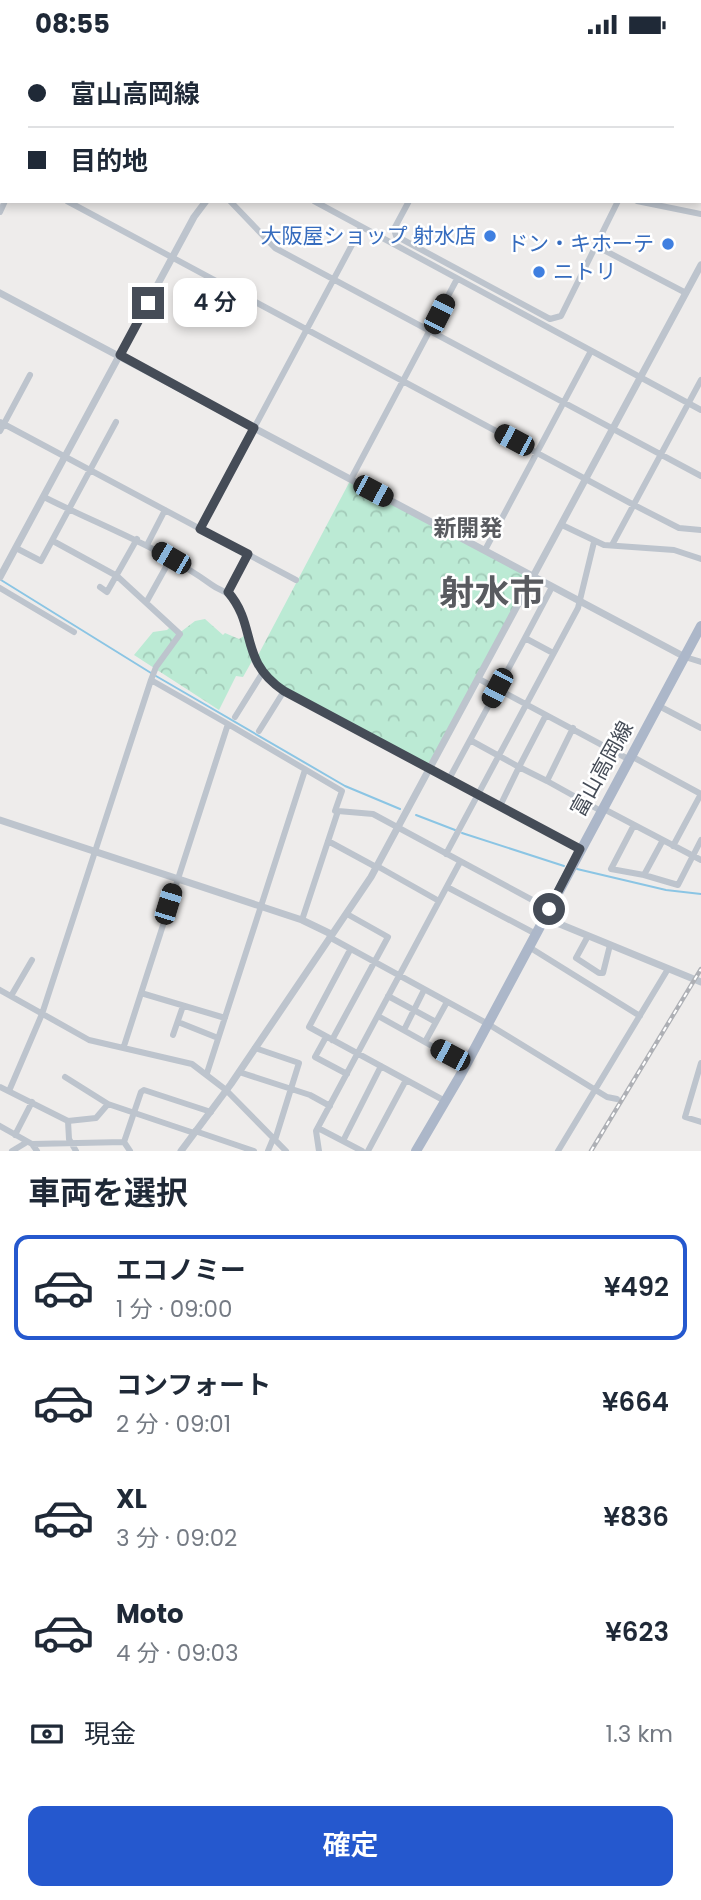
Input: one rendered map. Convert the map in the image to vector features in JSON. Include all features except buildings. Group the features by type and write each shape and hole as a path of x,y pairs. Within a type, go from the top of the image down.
{"main road":[{"name":"富山高岡線","path":"416,1151 467,1065 701,625"}],"street":[{"path":"71,203 679,529 701,530"},
{"path":"0,577 196,213 204,203"},
{"path":"232,203 275,248 701,476"},
{"path":"317,203 701,410"},
{"path":"408,203 394,229 396,236 550,319 561,316 598,247 617,203"},
{"path":"647,203 701,214"},
{"path":"200,529 361,228"},
{"path":"598,247 686,293"},
{"path":"181,1151 331,938 399,828 701,265"},
{"path":"351,479 457,279"},
{"path":"0,293 580,602 685,657 701,661"},
{"path":"485,550 591,351"},
{"path":"0,432 2,423 30,375"},
{"path":"612,545 701,380"},
{"path":"16,548 41,561 116,422"},
{"path":"2,423 296,580"},
{"path":"44,497 136,539 216,588 228,592 243,615 249,648 255,661 284,691 580,849"},
{"path":"147,545 165,510"},
{"path":"562,525 594,542 674,550 701,559"},
{"path":"100,587 107,592 136,539"},
{"path":"9,1091 42,1014 151,680 156,667 180,634 117,576 53,541"},
{"path":"446,854 580,602 594,542"},
{"path":"228,592 248,554"},
{"path":"147,601 171,558"},
{"path":"449,779 552,587"},
{"path":"0,589 75,632"},
{"path":"524,638 553,653"},
{"path":"235,717 263,672"},
{"path":"479,679 701,794 673,846"},
{"path":"151,680 342,791 335,811"},
{"path":"259,731 284,691"},
{"path":"659,706 701,728"},
{"path":"500,806 546,715"},
{"path":"124,1046 176,877 228,724"},
{"path":"547,781 573,728"},
{"path":"470,740 701,860"},
{"path":"207,1073 305,770"},
{"path":"302,920 338,811 373,814 588,936 701,982"},
{"path":"0,820 302,920 329,933 331,938 424,991 488,1024 596,1090 617,1099"},
{"path":"634,825 611,869 678,885 701,840"},
{"path":"644,875 663,840"},
{"path":"328,841 439,901"},
{"path":"319,1151 318,1128 460,862"},
{"path":"447,887 536,933"},
{"path":"347,914 388,937 315,1057 347,1074"},
{"path":"588,936 576,958 599,974 603,973 610,945"},
{"path":"529,947 640,1016"},
{"path":"351,950 309,1027 445,1101"},
{"path":"11,996 32,960"},
{"path":"558,1151 668,969"},
{"path":"0,990 89,1040 178,1059 207,1073 286,1151"},
{"path":"404,1030 424,991"},
{"path":"141,993 225,1018"},
{"path":"388,996 436,1022"},
{"path":"425,1042 447,1002"},
{"path":"173,1035 183,1006"},
{"path":"378,1016 467,1065"},
{"path":"178,1022 218,1038"},
{"path":"256,1048 299,1063 268,1151"},
{"path":"701,1063 685,1118 701,1122"},
{"path":"343,1141 381,1066"},
{"path":"239,1072 291,1089 330,1106"},
{"path":"65,1077 108,1104 133,1114 254,1151"},
{"path":"318,1128 365,1151 406,1080"},
{"path":"0,1087 68,1121 96,1118 108,1104"},
{"path":"124,1142 144,1090 211,1112"},
{"path":"15,1135 32,1102"},
{"path":"68,1121 71,1143 76,1151"},
{"path":"1,1128 30,1143 37,1151"},
{"path":"12,1151 30,1143 124,1142"},
{"path":"124,1142 130,1151"}],"green space":[{"path":"351,479 533,577 430,768 276,685 255,661"},
{"path":"205,619 223,635 225,633 239,639 244,636 252,661 243,677 236,676 219,710 134,655 153,632 170,627 178,634 195,621"}],"waterway":[{"path":"1,580 151,673"},
{"path":"156,676 345,786 400,809"},
{"path":"416,815 455,830"},
{"path":"462,833 564,866"},
{"path":"577,869 666,890 701,894"}],"railway":[{"path":"591,1151 701,969"}],"place":[{"name":"大阪屋ショップ 射水店","path":"490,236"},
{"name":"ドン・キホーテ","path":"668,244"},
{"name":"ニトリ","path":"539,272"}],"district":[{"name":"新開発","path":"468,528"},
{"name":"射水市","path":"492,593"}],"route":[{"path":"148,303 120,355 254,428 200,529 248,554 228,592 243,615 249,648 255,661 276,686 311,707 580,849 549,909"}]}
